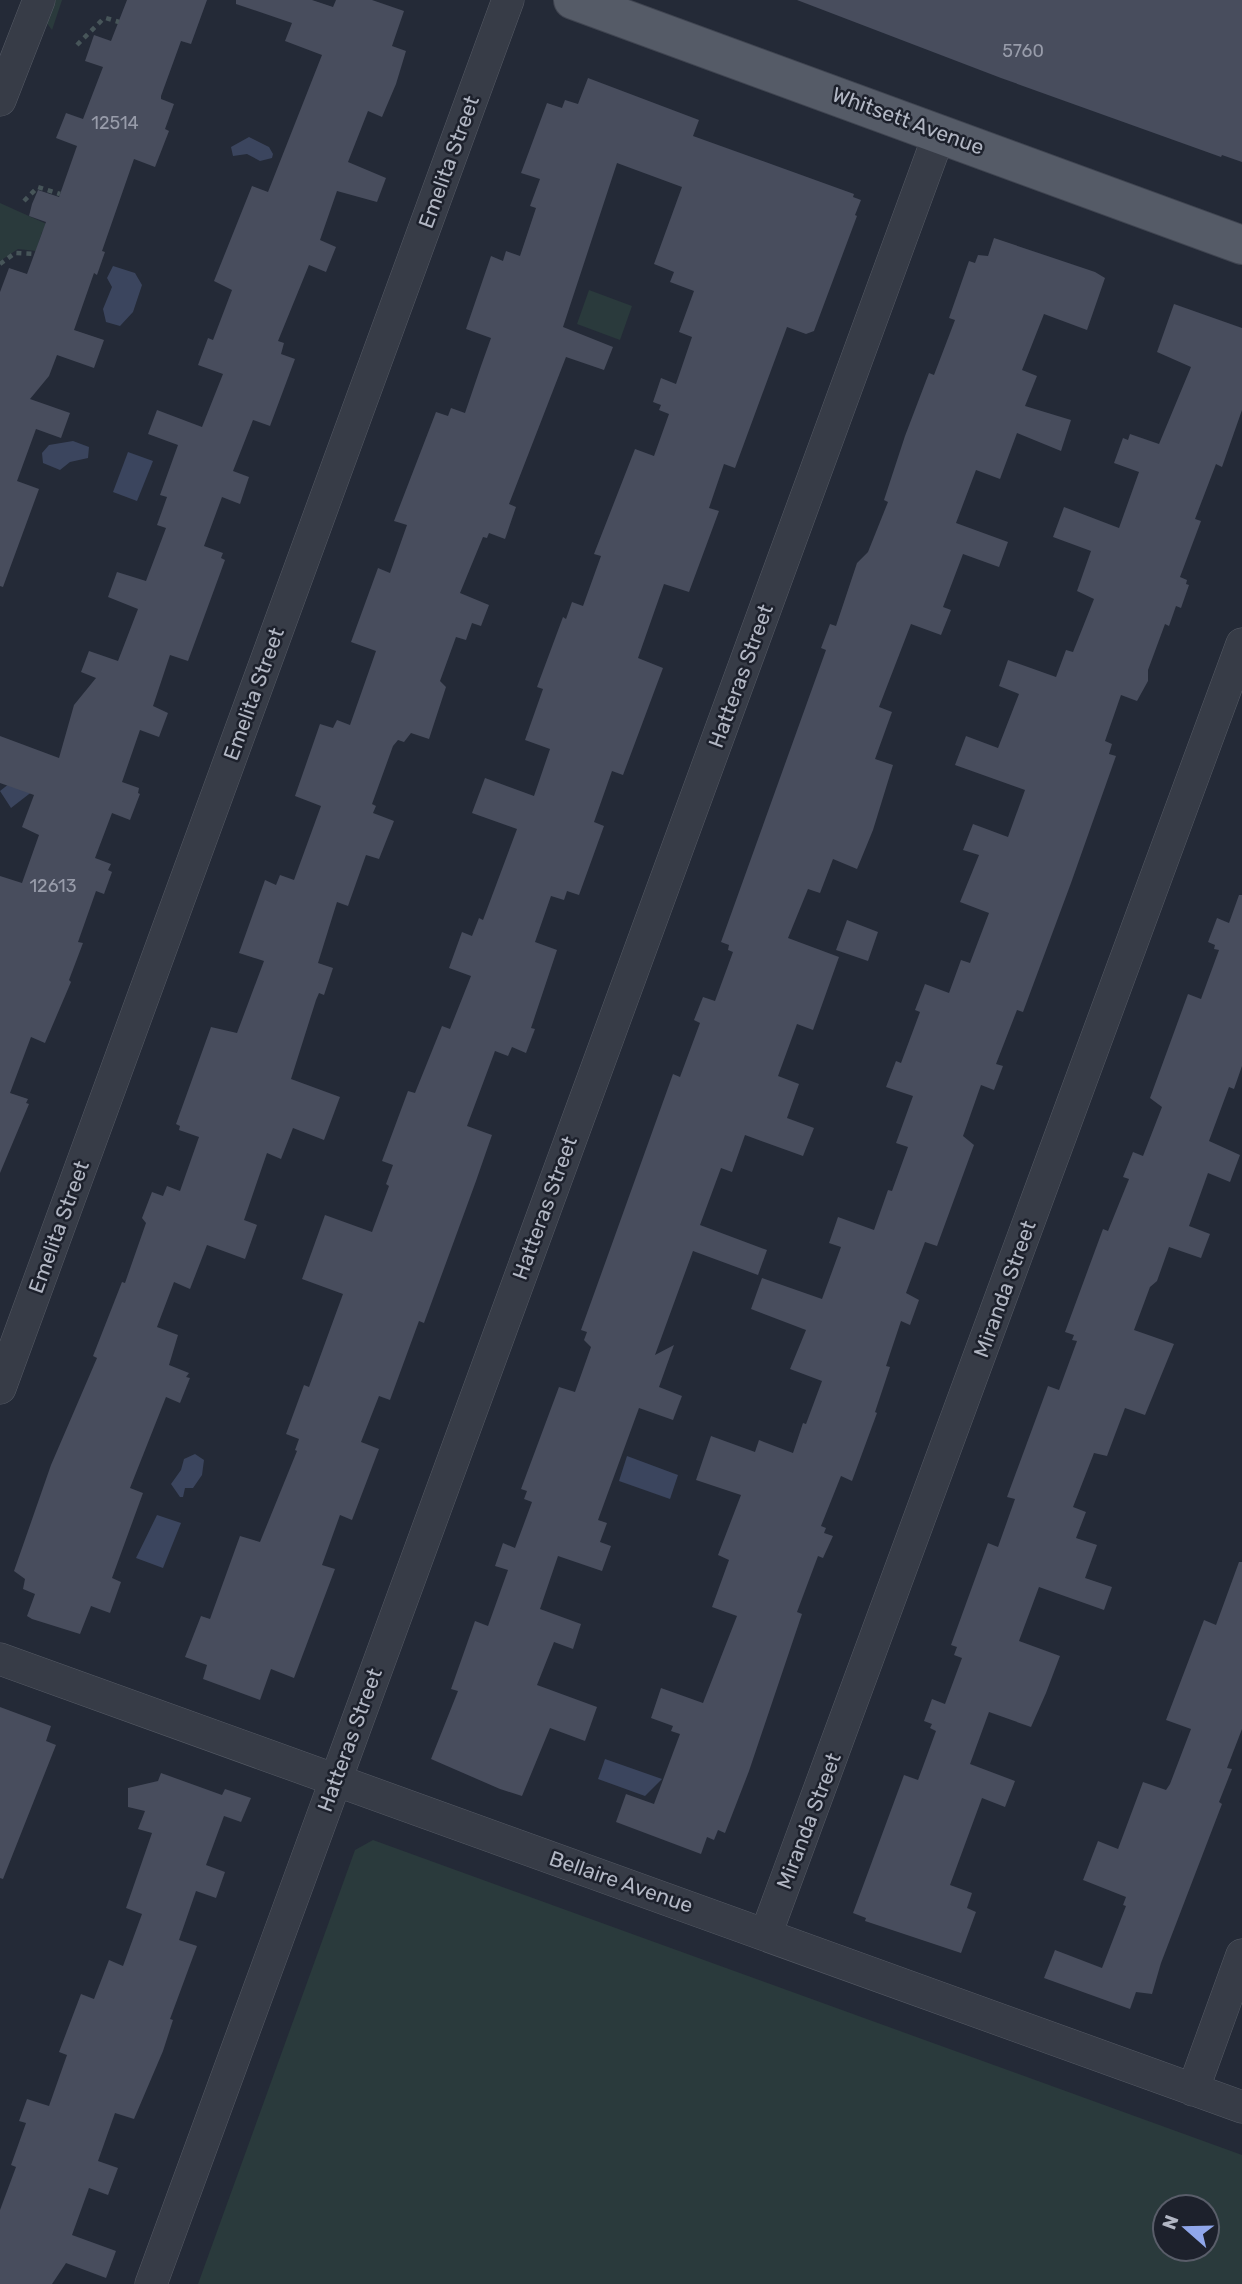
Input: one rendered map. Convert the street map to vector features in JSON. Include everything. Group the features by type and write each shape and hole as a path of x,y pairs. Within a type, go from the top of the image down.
{"main road":[{"name":"Whitsett Avenue","path":"573,0 940,132 1242,245"}],"street":[{"path":"0,100 39,0"},
{"name":"Emelita Street","path":"0,1388 508,0"},
{"name":"Hatteras Street","path":"151,2284 940,132"},
{"name":"Miranda Street","path":"766,1934 1242,644"},
{"name":"Bellaire Avenue","path":"0,1659 1242,2107"},
{"path":"1193,2090 1242,1955"}],"path":[{"path":"77,44 102,20 106,18 119,22"},
{"path":"24,201 38,187 60,194"},
{"path":"0,264 15,253 35,254"}],"shaded area":[{"path":"53,0 62,0 52,30 46,22"},
{"path":"0,203 51,226 42,232 36,251 18,249 0,261"},
{"path":"589,290 632,306 620,340 577,324"},
{"path":"373,1840 1242,2155 1242,2284 198,2284 355,1850"}],"water":[{"path":"249,137 269,147 272,158 260,161 247,154 233,156 231,147"},
{"path":"113,266 135,273 142,285 133,312 120,326 106,322 103,309 112,287 107,278"},
{"path":"73,441 89,447 88,458 70,462 60,470 43,463 42,453 49,445"},
{"path":"128,452 153,461 137,501 113,492"},
{"path":"29,768 42,784 11,808 0,791"},
{"path":"195,1454 204,1460 202,1475 193,1488 185,1488 183,1497 180,1497 171,1484 181,1470 184,1459"},
{"path":"627,1456 678,1475 670,1499 619,1481"},
{"path":"157,1515 181,1523 163,1568 136,1558"},
{"path":"605,1759 662,1779 645,1796 598,1779"}],"building":[{"path":"127,0 207,0 191,44 181,41 161,96 161,99 174,104 165,129 169,131 155,167 134,159 102,251 105,252 97,275 94,273 74,330 104,340 94,368 57,355 49,376 30,399 70,413 61,438 36,429 17,481 39,489 3,587 0,586 0,292 9,268 27,274 46,222 29,216 32,204 38,190 59,197 77,146 56,138 66,113 83,119 103,67 85,61 94,35 111,41"},
{"path":"236,0 312,0 333,7 336,0 372,0 404,11 392,46 406,51 396,84 382,117 368,111 348,162 386,178 377,202 337,191 320,240 336,247 326,272 309,265 278,341 284,343 281,354 295,359 270,426 253,420 233,471 249,477 240,504 222,497 204,546 223,553 221,558 225,560 188,661 170,655 153,706 168,713 159,737 140,730 122,782 139,788 140,794 130,820 112,813 95,858 111,864 108,870 112,872 104,894 96,891 78,942 83,943 69,980 71,982 45,1043 31,1037 10,1093 28,1099 26,1103 29,1104 0,1173 0,876 22,883 39,835 22,827 34,795 0,783 0,736 59,758 74,705 96,678 81,672 89,651 118,661 138,609 108,597 117,572 146,581 166,528 157,525 167,497 160,495 178,445 148,434 157,410 202,427 223,374 198,365 208,338 213,340 232,290 214,281 252,186 268,192 322,55 285,41 292,23 236,4"},
{"path":"797,0 1242,0 1242,162 1222,155 1221,157 1001,78"},
{"path":"588,78 699,120 693,136 854,194 853,197 861,200 814,331 806,334 787,327 735,468 724,464 709,508 719,511 689,592 664,584 638,658 663,668 623,775 612,771 594,822 604,826 579,895 567,891 564,900 551,896 535,942 557,950 531,1028 535,1029 526,1053 512,1047 508,1056 495,1051 467,1126 492,1135 424,1323 419,1321 390,1400 379,1396 361,1442 379,1449 352,1520 340,1515 322,1565 335,1569 294,1678 271,1669 260,1700 203,1679 207,1665 185,1657 201,1616 210,1619 240,1536 260,1542 297,1451 295,1450 299,1439 286,1434 304,1385 309,1387 343,1294 302,1279 325,1215 372,1232 389,1186 386,1184 393,1165 382,1161 408,1091 415,1093 442,1026 450,1029 471,976 449,968 462,932 472,936 479,918 483,920 517,829 472,813 485,778 534,796 550,749 525,740 543,689 537,687 563,617 566,619 572,602 583,606 601,556 594,554 635,449 654,456 669,414 659,410 661,405 653,402 661,378 676,384 692,337 679,332 694,291 670,282 674,272 654,264 682,187 617,163 563,327 613,347 604,370 566,357 509,504 516,507 505,539 489,533 487,538 483,537 460,593 489,605 481,626 472,623 466,640 456,637 440,681 446,687 429,739 411,733 404,742 398,740 393,746 372,804 376,806 373,813 394,821 379,859 366,855 348,906 337,902 318,963 333,968 324,995 319,993 316,1000 291,1079 340,1097 324,1140 293,1128 281,1159 267,1153 244,1220 257,1225 245,1259 207,1245 190,1289 174,1282 157,1327 178,1335 169,1365 189,1373 186,1377 190,1378 180,1403 166,1397 130,1488 143,1493 112,1578 121,1582 110,1613 91,1606 80,1634 32,1619 27,1616 35,1594 23,1589 25,1579 14,1571 51,1465 97,1358 93,1356 122,1282 125,1283 146,1223 142,1218 152,1192 163,1196 167,1186 180,1191 199,1137 179,1130 180,1126 176,1124 211,1027 237,1033 264,961 239,953 265,880 276,885 280,875 294,880 321,806 295,796 320,724 333,728 337,720 350,725 376,651 351,642 378,568 390,573 407,525 394,521 436,412 448,416 451,408 465,413 491,338 466,329 491,256 503,261 506,251 520,256 536,208 530,206 540,179 521,173 547,103 562,108 565,100 578,104"},
{"path":"994,238 1095,272 1105,278 1087,330 1044,314 1022,370 1037,376 1025,406 1071,420 1061,451 1017,433 1000,479 976,470 956,523 1008,542 999,567 963,554 943,607 951,610 941,635 911,624 879,707 892,712 875,759 893,765 873,830 857,869 833,859 820,893 808,889 788,938 839,957 813,1030 797,1024 778,1076 799,1084 787,1118 814,1128 803,1156 745,1135 732,1172 721,1168 700,1225 767,1250 758,1275 693,1251 655,1355 674,1345 659,1387 682,1396 673,1420 639,1408 598,1520 607,1523 600,1542 611,1546 602,1571 558,1556 540,1609 581,1624 573,1649 554,1642 537,1685 597,1707 585,1741 550,1728 522,1796 431,1759 458,1691 451,1689 475,1621 488,1626 508,1570 495,1566 503,1543 515,1548 532,1502 524,1499 527,1491 521,1489 559,1387 575,1392 591,1347 584,1340 587,1332 581,1330 673,1074 680,1077 700,1023 694,1020 703,997 715,1001 733,952 728,950 729,945 721,942 826,650 821,648 830,624 836,626 857,563 868,552 888,502 884,500 905,436 929,373 934,375 955,320 949,318 969,261 975,263 978,255 988,256"},
{"path":"1174,304 1242,328 1242,410 1222,467 1216,464 1195,519 1201,521 1180,577 1187,580 1186,584 1189,585 1181,608 1176,606 1169,626 1165,624 1148,670 1148,681 1137,701 1121,695 1105,741 1112,744 1109,754 1116,756 1071,883 1023,1012 1017,1010 996,1064 1003,1066 994,1090 981,1085 963,1136 974,1145 937,1246 925,1242 906,1293 919,1300 910,1325 901,1321 886,1366 890,1367 875,1412 877,1413 852,1481 841,1476 821,1526 826,1528 824,1533 833,1536 823,1558 818,1556 797,1612 802,1614 749,1771 725,1833 718,1830 714,1840 707,1837 701,1854 616,1822 626,1794 654,1804 680,1734 671,1731 673,1726 651,1718 661,1688 703,1703 737,1616 712,1607 729,1560 718,1555 741,1495 696,1480 711,1436 755,1452 759,1440 793,1453 803,1423 806,1424 822,1381 790,1369 806,1330 751,1309 762,1278 822,1299 841,1247 829,1243 838,1217 874,1230 888,1190 892,1191 908,1147 896,1143 913,1096 886,1087 896,1061 901,1063 920,1012 915,1010 925,984 949,993 961,960 970,963 989,913 960,902 979,855 963,850 973,824 1008,837 1025,790 955,765 966,736 998,748 1019,694 999,686 1008,660 1056,677 1066,650 1073,652 1094,599 1077,591 1091,551 1053,537 1064,507 1119,528 1139,472 1114,463 1123,438 1128,440 1130,434 1159,444 1191,367 1157,352"},
{"path":"1239,895 1242,895 1242,1066 1234,1089 1229,1087 1209,1141 1240,1155 1230,1182 1208,1173 1189,1226 1210,1234 1201,1258 1169,1247 1157,1281 1150,1287 1134,1330 1174,1344 1145,1415 1125,1408 1107,1456 1094,1453 1073,1507 1086,1512 1076,1538 1097,1545 1085,1578 1112,1587 1104,1610 1039,1587 1019,1641 1060,1656 1046,1693 1031,1727 989,1712 970,1764 1015,1781 1005,1807 982,1798 950,1885 972,1893 967,1908 976,1912 961,1953 865,1921 866,1918 853,1913 904,1775 918,1780 936,1731 930,1728 932,1724 924,1721 932,1699 945,1704 962,1658 954,1655 957,1647 951,1645 988,1543 998,1547 1015,1499 1007,1497 1048,1386 1059,1390 1077,1341 1072,1340 1074,1335 1065,1332 1103,1229 1108,1231 1129,1179 1123,1177 1133,1152 1143,1156 1162,1107 1150,1098 1188,994 1201,999 1219,950 1214,949 1215,945 1208,942 1217,918 1229,923"},
{"path":"847,920 878,932 868,961 836,950"},
{"path":"1239,1562 1242,1562 1242,1729 1227,1768 1232,1769 1219,1802 1222,1804 1161,1963 1152,1994 1136,1992 1130,2009 1044,1978 1055,1950 1102,1968 1126,1906 1123,1905 1126,1897 1083,1880 1098,1841 1118,1849 1143,1782 1166,1790 1170,1784 1191,1729 1166,1720 1204,1620 1216,1625"},
{"path":"0,1707 51,1726 46,1741 56,1745 3,1879 0,1878"},
{"path":"161,1773 222,1795 225,1789 251,1798 241,1822 224,1816 206,1865 225,1872 216,1898 196,1891 179,1940 197,1946 170,2019 173,2020 163,2051 134,2119 115,2113 98,2161 118,2168 108,2195 89,2188 72,2235 116,2251 106,2278 66,2263 52,2284 0,2284 0,2210 16,2167 11,2165 26,2123 19,2121 27,2099 49,2106 67,2055 59,2052 81,1994 94,1999 109,1960 123,1966 142,1914 126,1908 152,1833 138,1829 145,1811 128,1807 128,1788 158,1781"}]}
